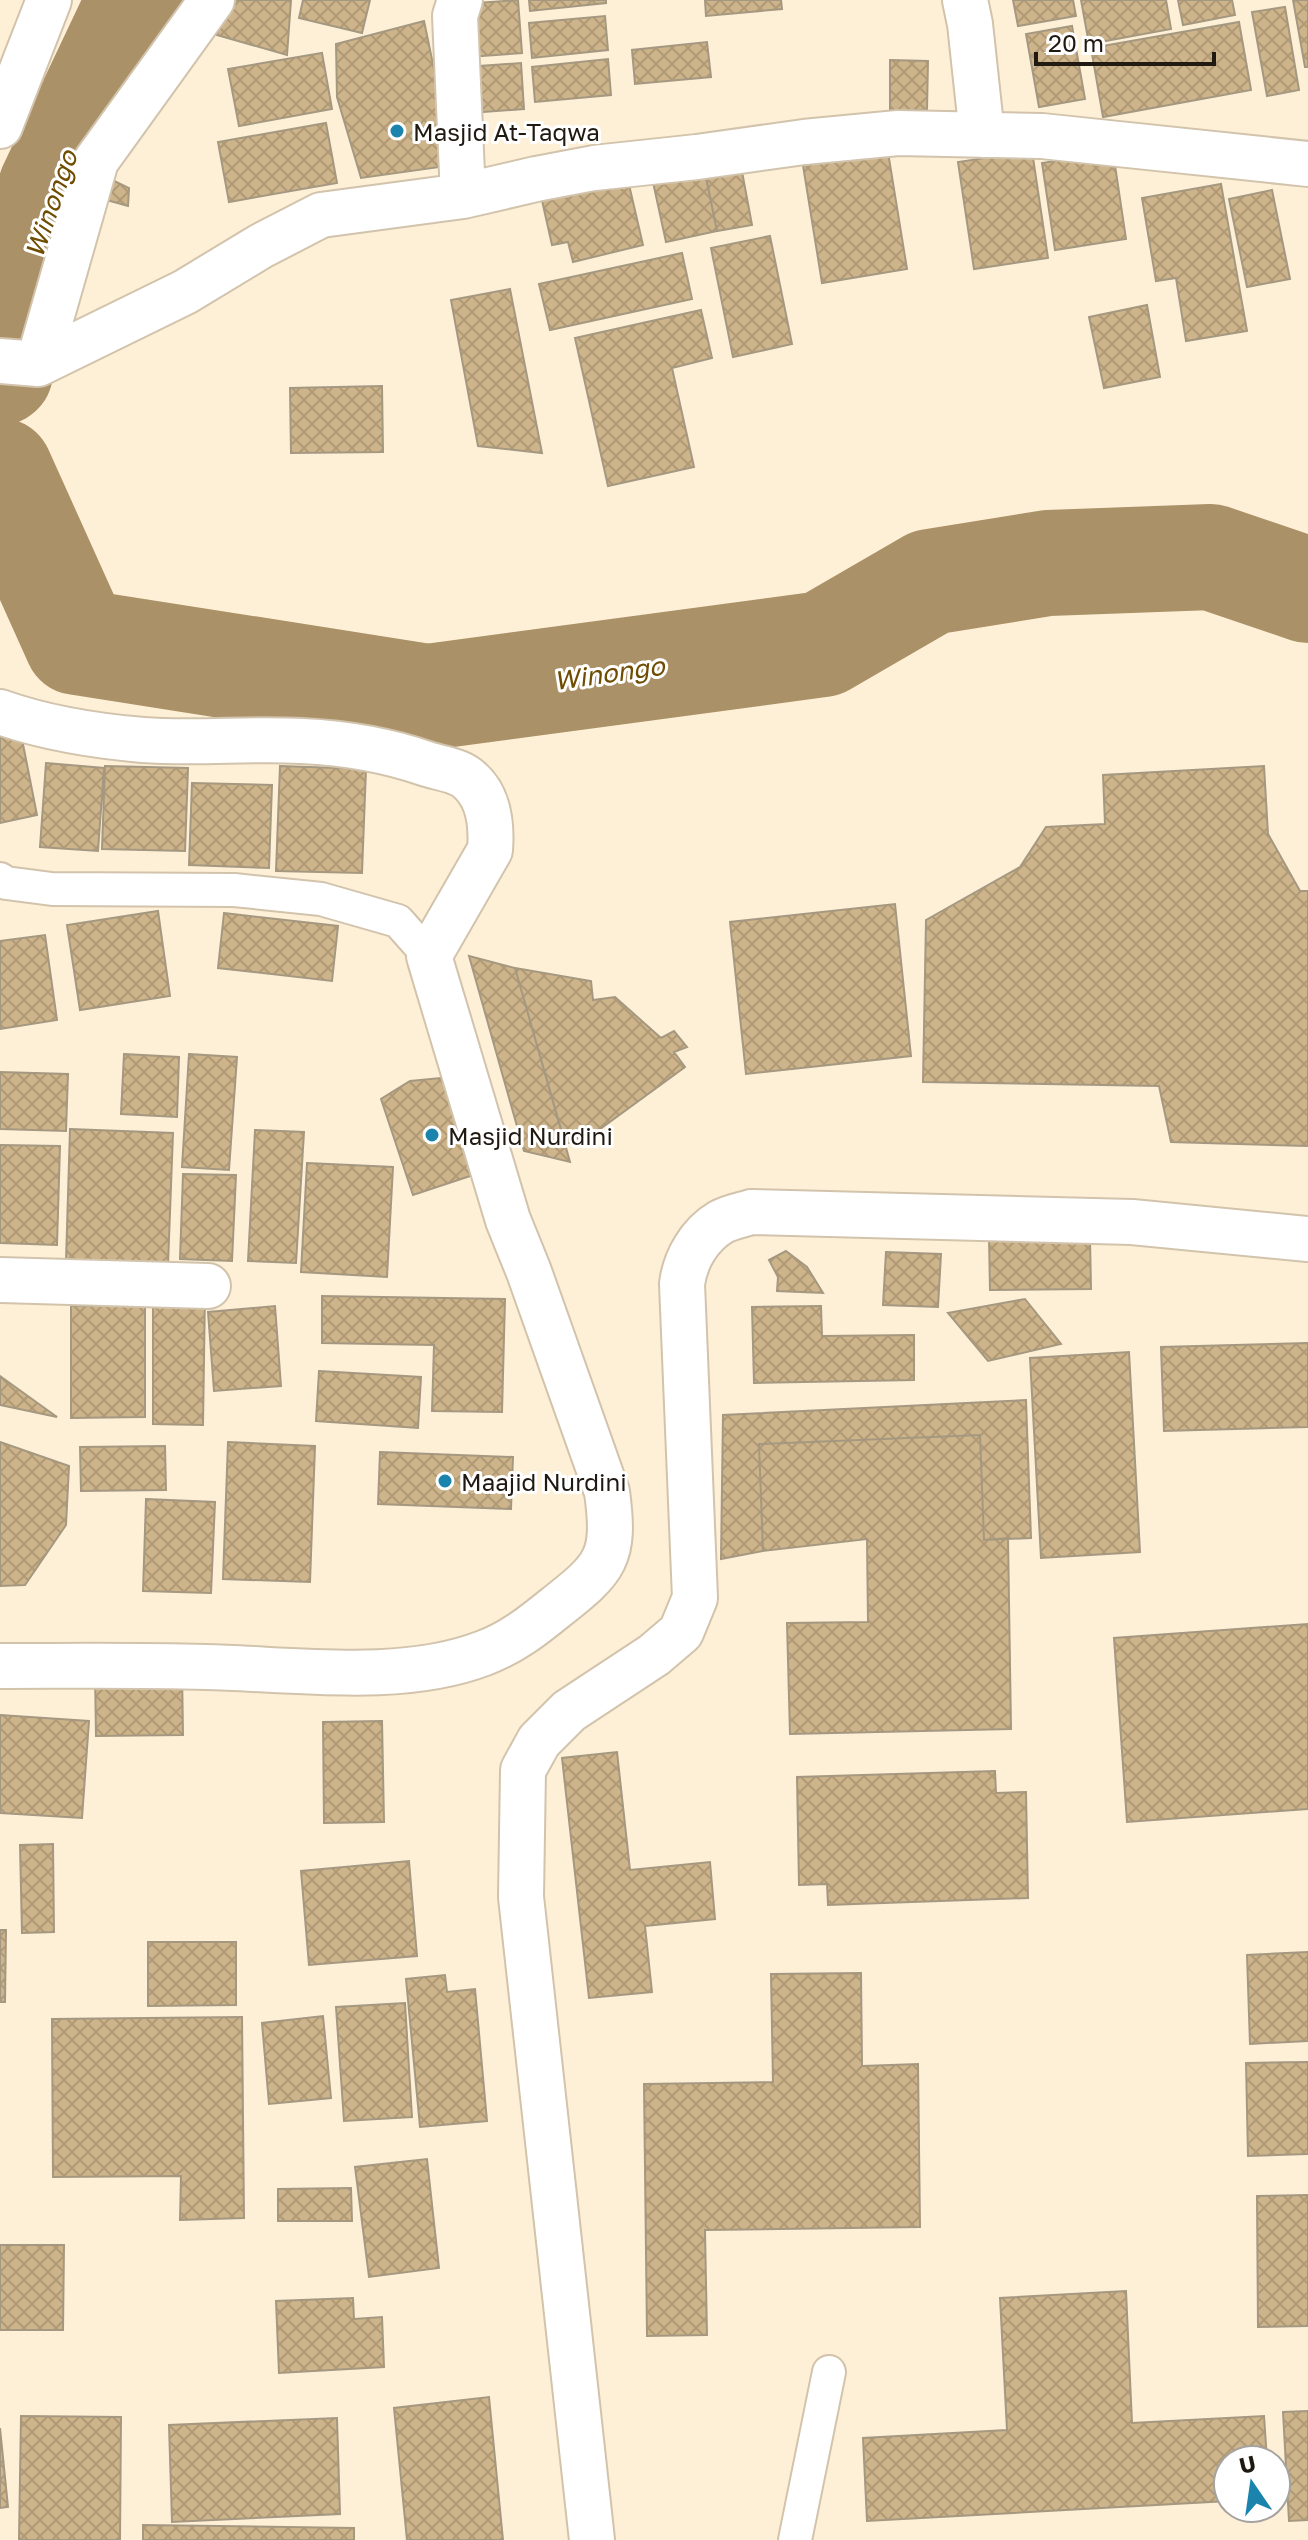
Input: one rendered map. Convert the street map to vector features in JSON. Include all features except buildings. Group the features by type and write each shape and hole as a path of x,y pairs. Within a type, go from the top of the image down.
{"street":[{"path":"0,126 49,0"},
{"path":"19,362 96,161 212,0"},
{"path":"460,0 455,16 463,196"},
{"path":"965,0 982,135"},
{"path":"19,362 185,292 261,246 321,215 463,196 594,168 898,133 1042,136 1308,164"},
{"path":"0,712 70,730 144,740 300,741 349,745 402,755 465,776 479,790 488,809 492,831 490,850 429,956 508,1220 607,1492 611,1522 610,1544 601,1567 586,1584 521,1635 464,1660 390,1673 190,1667 0,1666"},
{"path":"592,2540 521,1897 523,1770 539,1741 569,1711 654,1655 681,1632 695,1598 682,1284 685,1263 696,1246 720,1223 751,1212 1132,1222 1308,1239"},
{"path":"0,1280 208,1286"}],"lane":[{"path":"0,879 6,883 52,889 234,890 321,899 398,921 429,956"},
{"path":"795,2540 829,2372"}],"waterway":[{"name":"Winongo","path":"0,372 51,188 140,0"},
{"name":"Winongo","path":"0,471 77,642 428,697 823,644 930,582 1048,563 1211,557 1308,590"}],"place":[{"name":"Masjid At-Taqwa","path":"397,131"},
{"name":"Masjid Nurdini","path":"432,1135"},
{"name":"Maajid Nurdini","path":"445,1481"}]}
